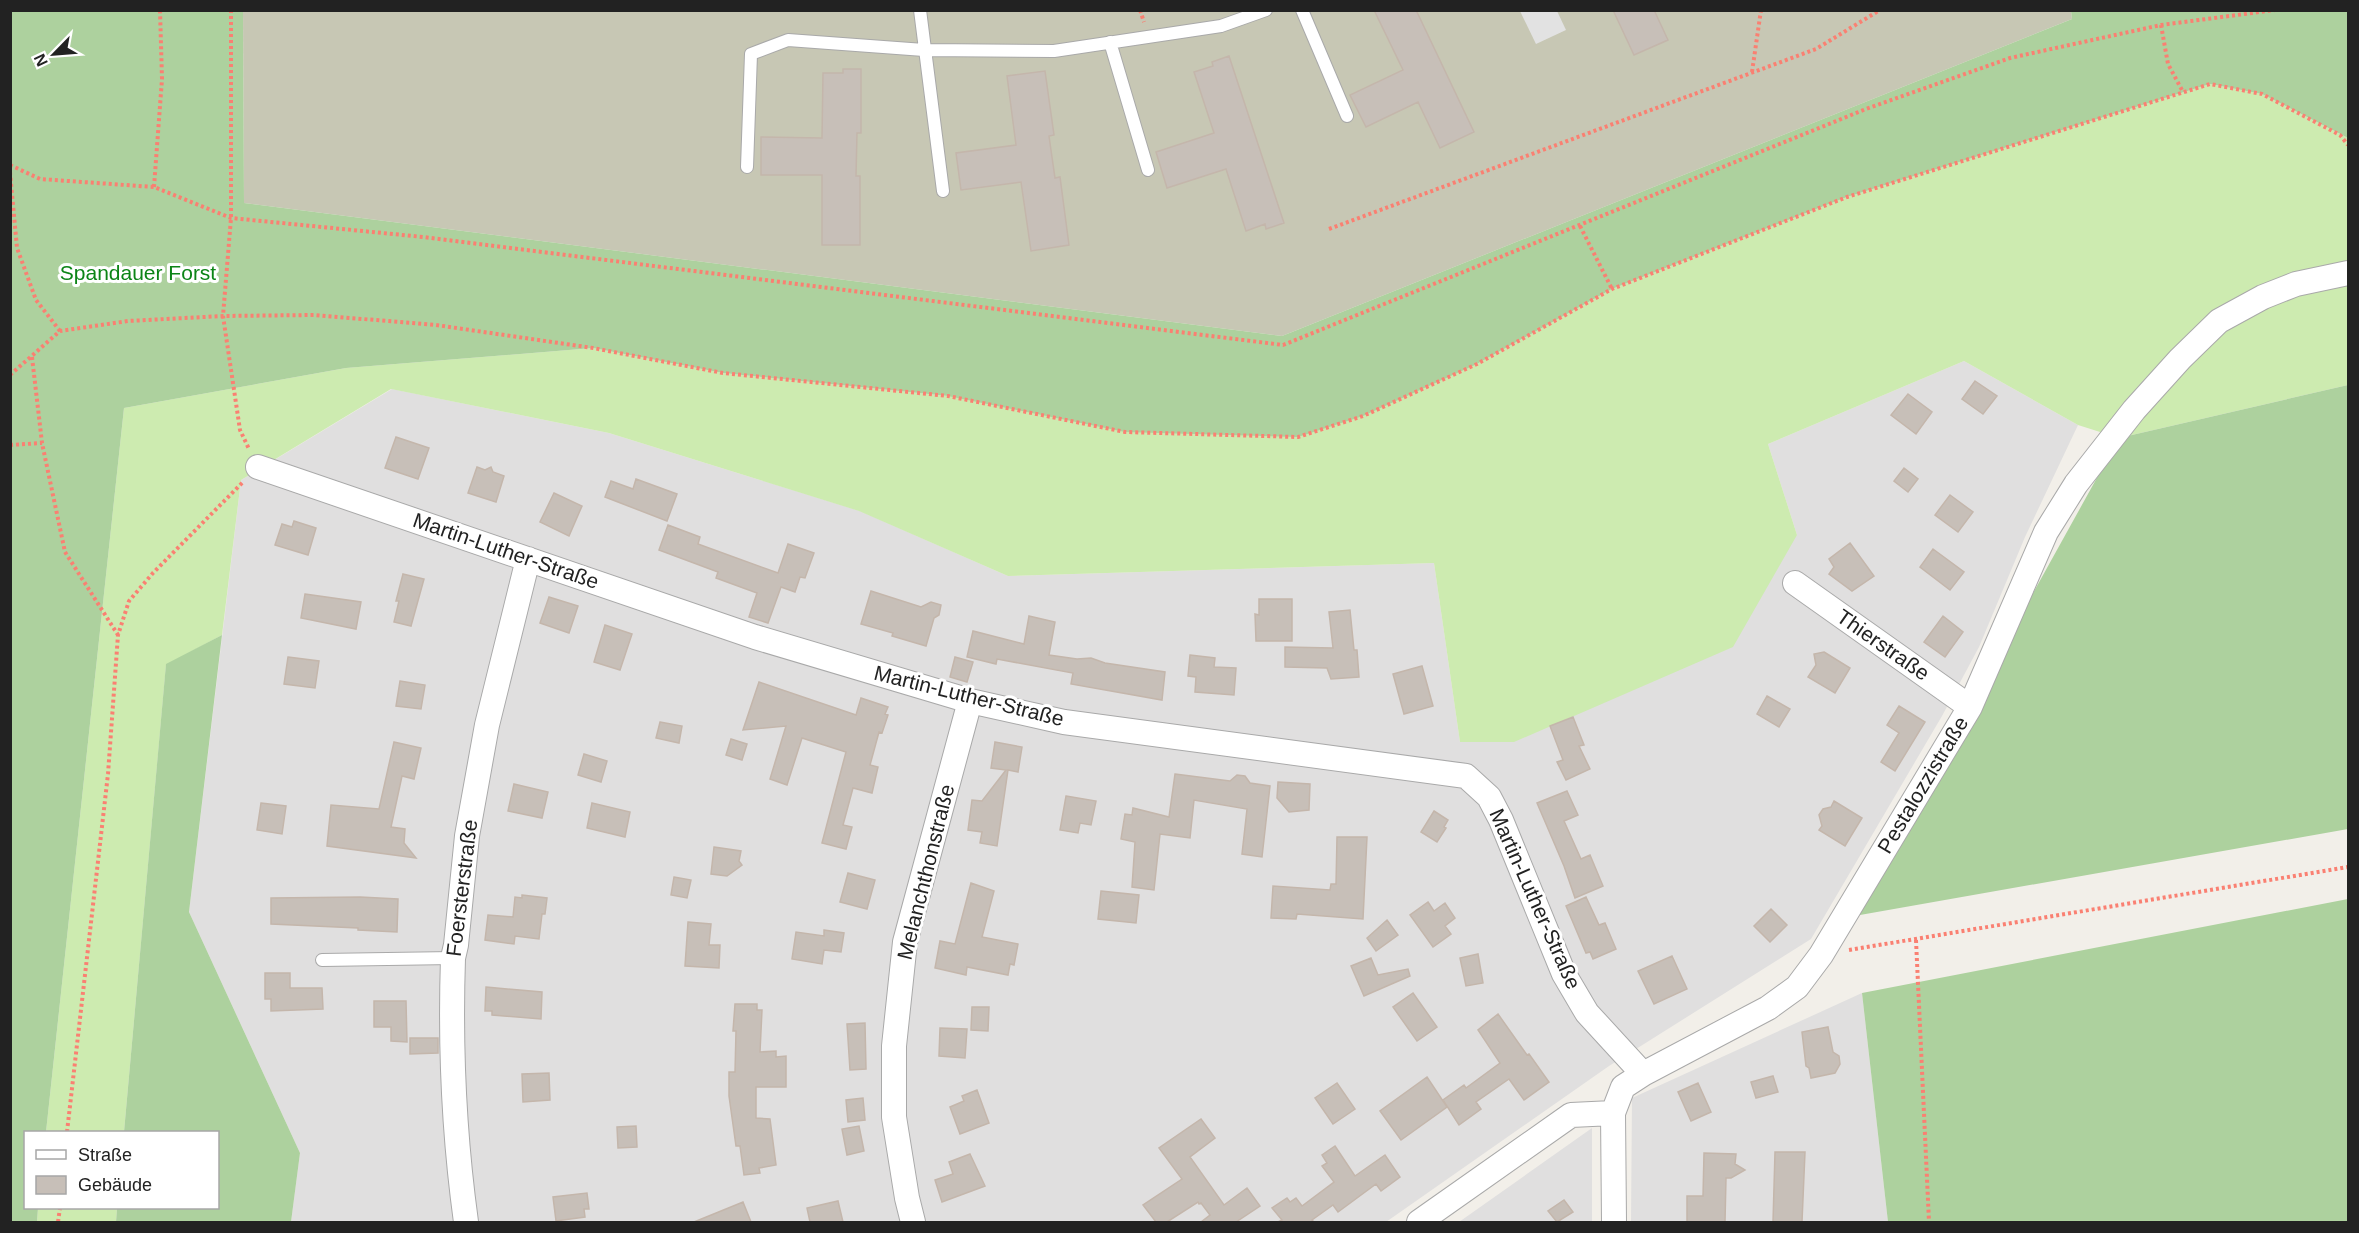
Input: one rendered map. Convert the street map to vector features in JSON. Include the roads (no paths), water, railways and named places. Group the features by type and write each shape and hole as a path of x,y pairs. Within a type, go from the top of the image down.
{"street":[{"name":"Pestalozzistraße","path":"1613,1113 1623,1087 1643,1074 1768,1008 1797,987 1821,955 1970,707 2046,532 2076,484 2134,410 2180,359 2219,321 2263,297 2296,284 2349,273"},
{"name":"Martin-Luther-Straße","path":"258,467 755,637 970,701 1064,722 1466,776 1490,796 1564,974 1581,1003 1587,1013 1643,1074"},
{"name":"Foersterstraße","path":"466,1222 460,1179 452,1076 453,958 467,836 487,725 528,559"},
{"name":"Thierstraße","path":"1795,583 1970,707"},
{"name":"Melanchthonstraße","path":"914,1222 907,1198 894,1117 894,1046 905,942 970,701"},
{"path":"1419,1222 1571,1115 1613,1113 1614,1222"}],"lane":[{"path":"920,10 943,191"},
{"path":"747,167 751,54 788,40 924,50 1054,51 1221,26 1266,10"},
{"path":"1302,10 1347,116"},
{"path":"1110,42 1148,170"},
{"path":"321,960 453,958"}],"park label":[{"name":"Spandauer Forst","path":"138,273"}]}
